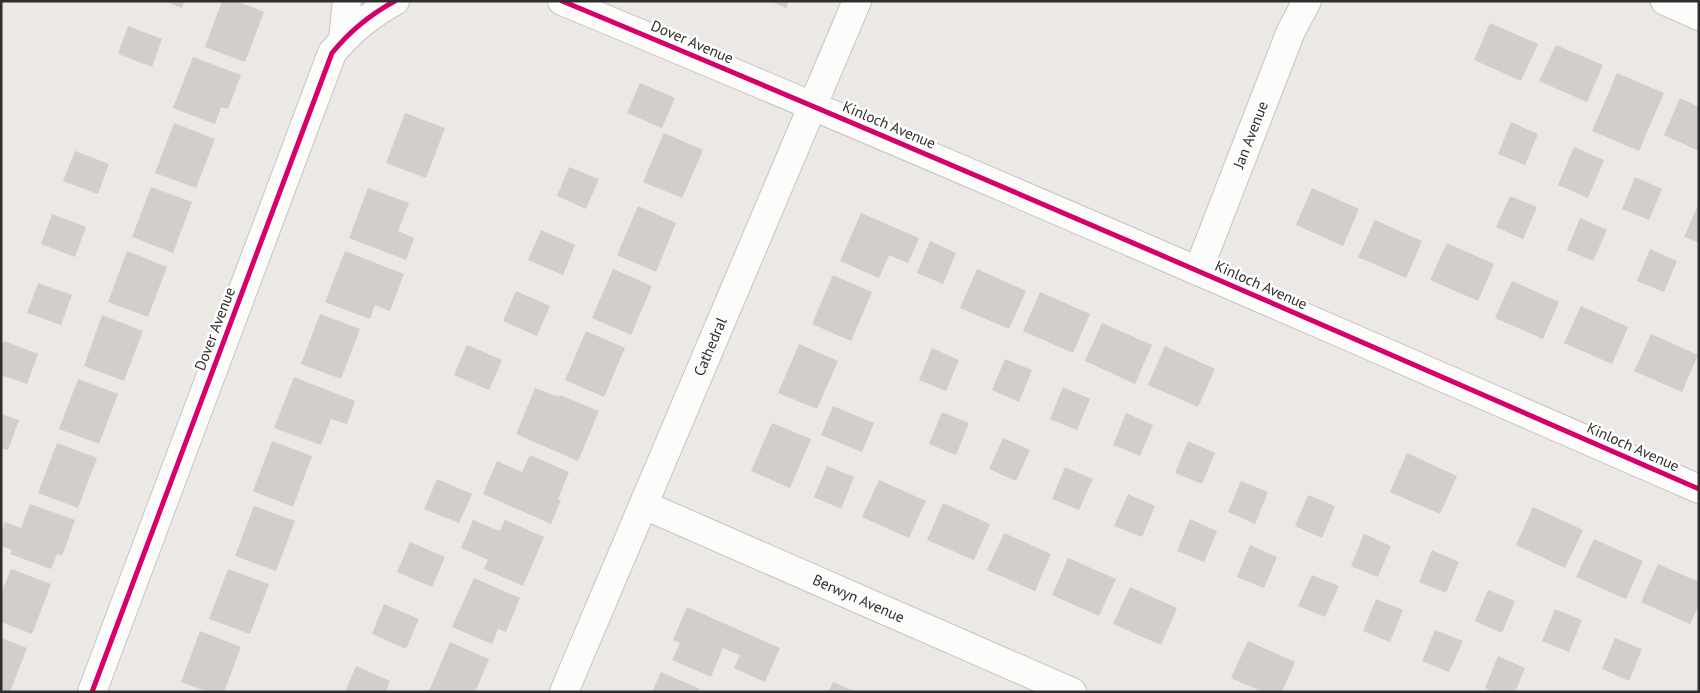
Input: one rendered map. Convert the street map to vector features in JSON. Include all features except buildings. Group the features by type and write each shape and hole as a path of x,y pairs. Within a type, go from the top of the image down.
{"street":[{"name":"Dover Avenue","path":"343,39 347,1"},
{"name":"Dover Avenue","path":"92,692 332,53 343,39 380,9 395,1"},
{"name":"Dover Avenue","path":"562,1 813,106"},
{"name":"Cathedral","path":"564,692 857,1"},
{"name":"Jan Avenue","path":"1198,271 1291,31 1307,1"},
{"path":"1666,1 1699,16"},
{"name":"Kinloch Avenue","path":"813,106 1699,489"},
{"name":"Berwyn Avenue","path":"644,505 1072,692"}],"cycle path":[{"path":"92,692 332,53 361,24 395,1"},
{"path":"562,1 990,181 1699,489"}]}
